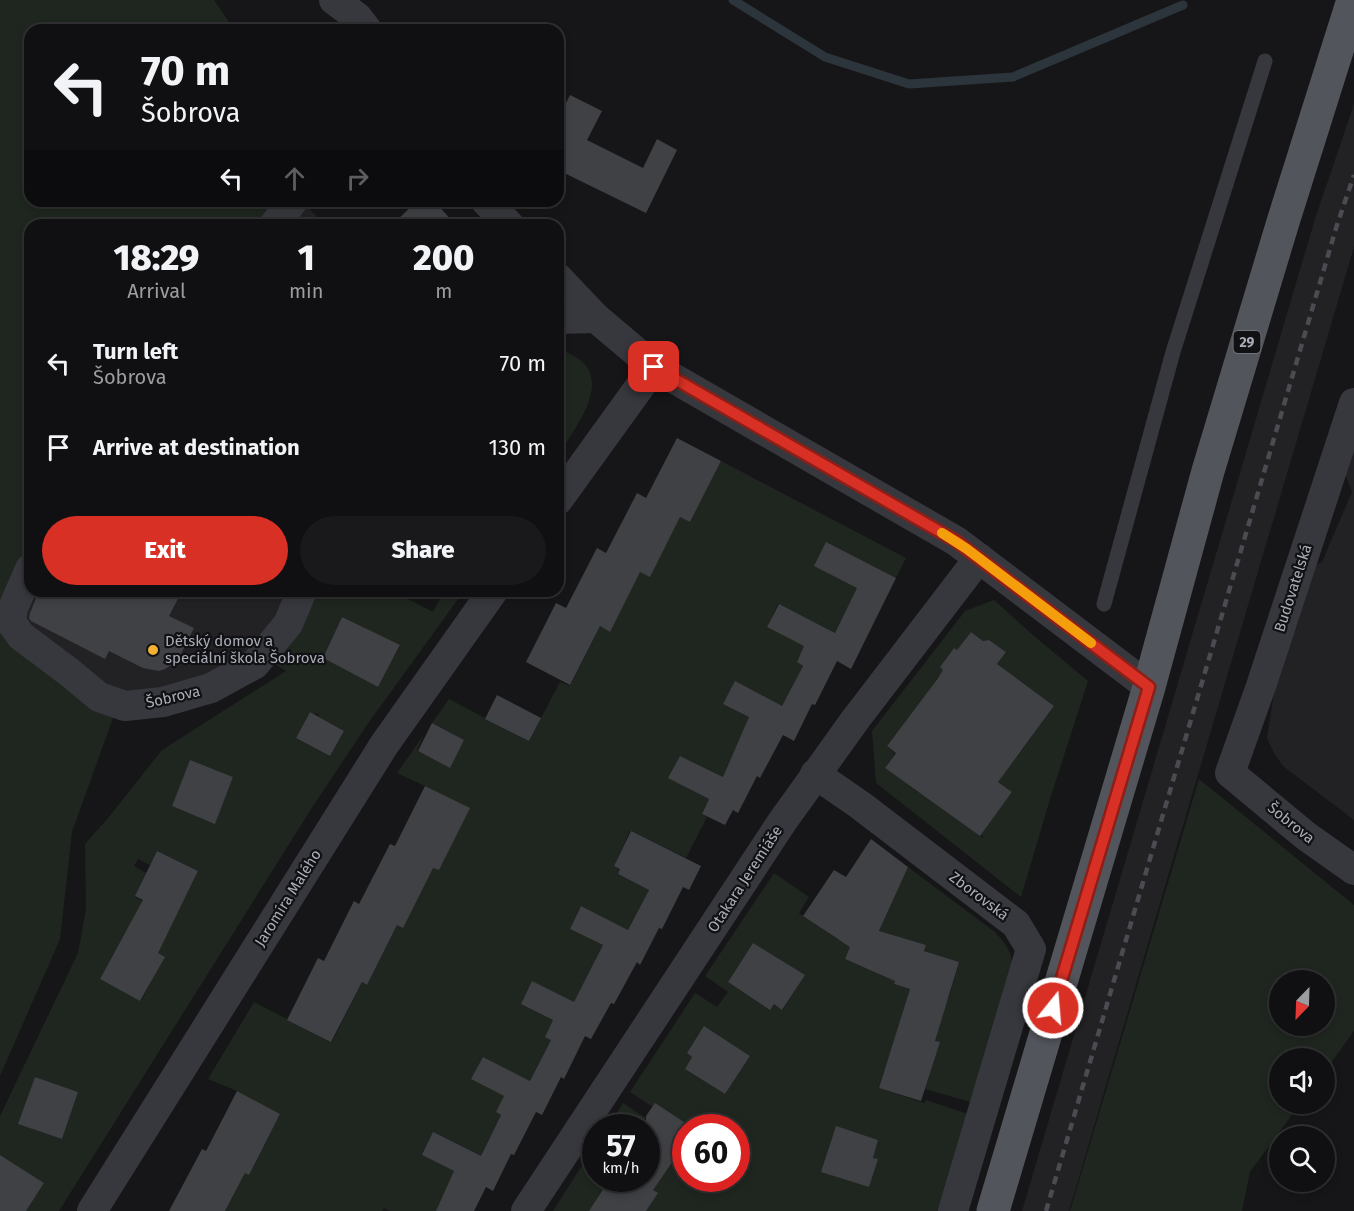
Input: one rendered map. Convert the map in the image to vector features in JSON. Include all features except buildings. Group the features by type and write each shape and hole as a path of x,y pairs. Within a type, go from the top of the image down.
{"main road":[{"name":"29","path":"993,1211 1149,687 1208,471 1353,0"}],"street":[{"path":"334,0 357,16 363,24"},
{"path":"279,219 288,207"},
{"path":"492,207 503,219"},
{"path":"564,284 596,318 654,367 956,541 1149,687"},
{"path":"564,319 596,318"},
{"path":"564,492 654,367"},
{"name":"Budovatelská","path":"1230,773 1354,403"},
{"name":"Otakara Jeremiáše","path":"526,1211 815,774 979,558"},
{"name":"Šobrova","path":"24,583 13,608 11,622 21,636 99,697 125,706 163,702 211,688 255,664 288,624 299,597"},
{"name":"Jaromíra Malého","path":"92,1211 384,745 489,597"},
{"name":"Šobrova","path":"1230,773 1306,836 1354,870"},
{"name":"Zborovská","path":"815,774 860,805 1016,924 1031,950 952,1211"}],"lane":[{"path":"1104,604 1173,352 1265,61"}],"shaded area":[{"path":"0,0 214,0 230,24 24,24 24,207 288,207 279,219 24,219 24,582 13,607 99,697 113,718 72,832 60,939 0,1076"},
{"path":"1354,104 1354,247 1069,1211 1022,1211 1315,219"},
{"path":"296,207 308,207 319,219 281,219"},
{"path":"564,351 583,363 591,376 592,388 589,400 564,446"},
{"path":"1354,441 1354,820 1283,766 1267,738 1275,686 1312,567 1322,562 1352,492 1344,471"},
{"path":"721,461 906,558 896,578 826,543 858,588 835,633 778,604 767,627 805,646 797,662 803,666 782,706 723,704 749,717 727,779 680,756 669,778 709,799 702,814 707,817 686,858 630,831 614,866 620,869 618,874 649,890 628,930 581,906 570,929 603,945 595,961 600,964 579,1005 532,981 521,1004 553,1020 551,1040 530,1081 483,1057 472,1079 504,1096 496,1112 501,1115 481,1156 422,1155 454,1171 442,1211 390,1211 384,1208 382,1211 225,1211 245,1173 249,1175 280,1114 237,1091 208,1079 254,1002 332,1042 362,982 367,985 397,925 433,867 439,870 469,809 397,773 423,736 417,751 450,767 464,740 432,723 449,699 529,741 560,682 570,686 600,626 609,631 640,572 650,576 680,517 690,522"},
{"name":"Dětský domov a speciální škola Šobrova","path":"24,597 299,597 288,624 211,688 99,697 13,608"},
{"path":"316,597 404,597 433,612 441,597 460,597 369,722 313,806 59,1211 26,1211 44,1183 3,1157 0,1160 0,1116 78,953 86,909 85,844 162,750 286,671 276,665","holes":["342,617 400,646 378,687 323,658","310,712 316,713 344,731 330,756 296,738","190,761 233,777 215,823 172,806","157,851 198,871 176,916 135,897 146,873 134,866 138,859 150,865","124,935 164,957 141,1001 100,979","35,1077 78,1092 62,1139 19,1124"]},
{"path":"994,600 1088,681 1021,897 876,783 872,731 965,611","holes":["971,632 983,641 989,640 1006,652 968,704 936,680 943,670 940,667 954,648 957,650","1020,681 1054,706 1022,750 988,725","910,716 954,749 921,794 885,768 895,753 887,746","979,768 1012,792 980,835 983,838 947,812"]},
{"path":"1199,779 1354,905 1354,1031 1335,1057 1335,1048 1269,1048 1269,1114 1293,1114 1284,1126 1269,1126 1269,1146 1250,1172 1242,1211 1070,1211"},
{"path":"908,867 995,932 1011,956 1013,967 974,1103 925,1089 939,1042 898,1029 879,1088 971,1115 942,1211 646,1211 640,1192 660,1192 660,1166 672,1154 672,1192 750,1192 750,1114 672,1114 672,1117 630,1092 695,993 717,1007 728,992 705,976 774,873 809,897 799,913 837,939 858,930 845,959 863,967","holes":["908,940 926,945 924,951 959,962 948,1000 894,984","753,943 804,975 783,1010 774,1004 770,1009 728,982","710,1030 750,1056 725,1094 685,1069 692,1057 687,1053 697,1038 702,1041","836,1127 878,1140 873,1158 877,1159 822,1172"]},
{"path":"623,1103 640,1114 616,1114"},
{"path":"582,1166 582,1192 606,1192 600,1211 553,1211"}],"waterway":[{"path":"733,0 825,57 909,84 1013,77 1183,5"}],"railway":[{"path":"1046,1211 1337,225 1354,175"}],"slow traffic":[{"path":"942,533 967,549 1091,643"}],"place":[{"name":"Dětský domov a speciální škola Šobrova","path":"153,650"}],"route":[{"path":"654,367 956,541 1149,687 1053,1008"}]}
